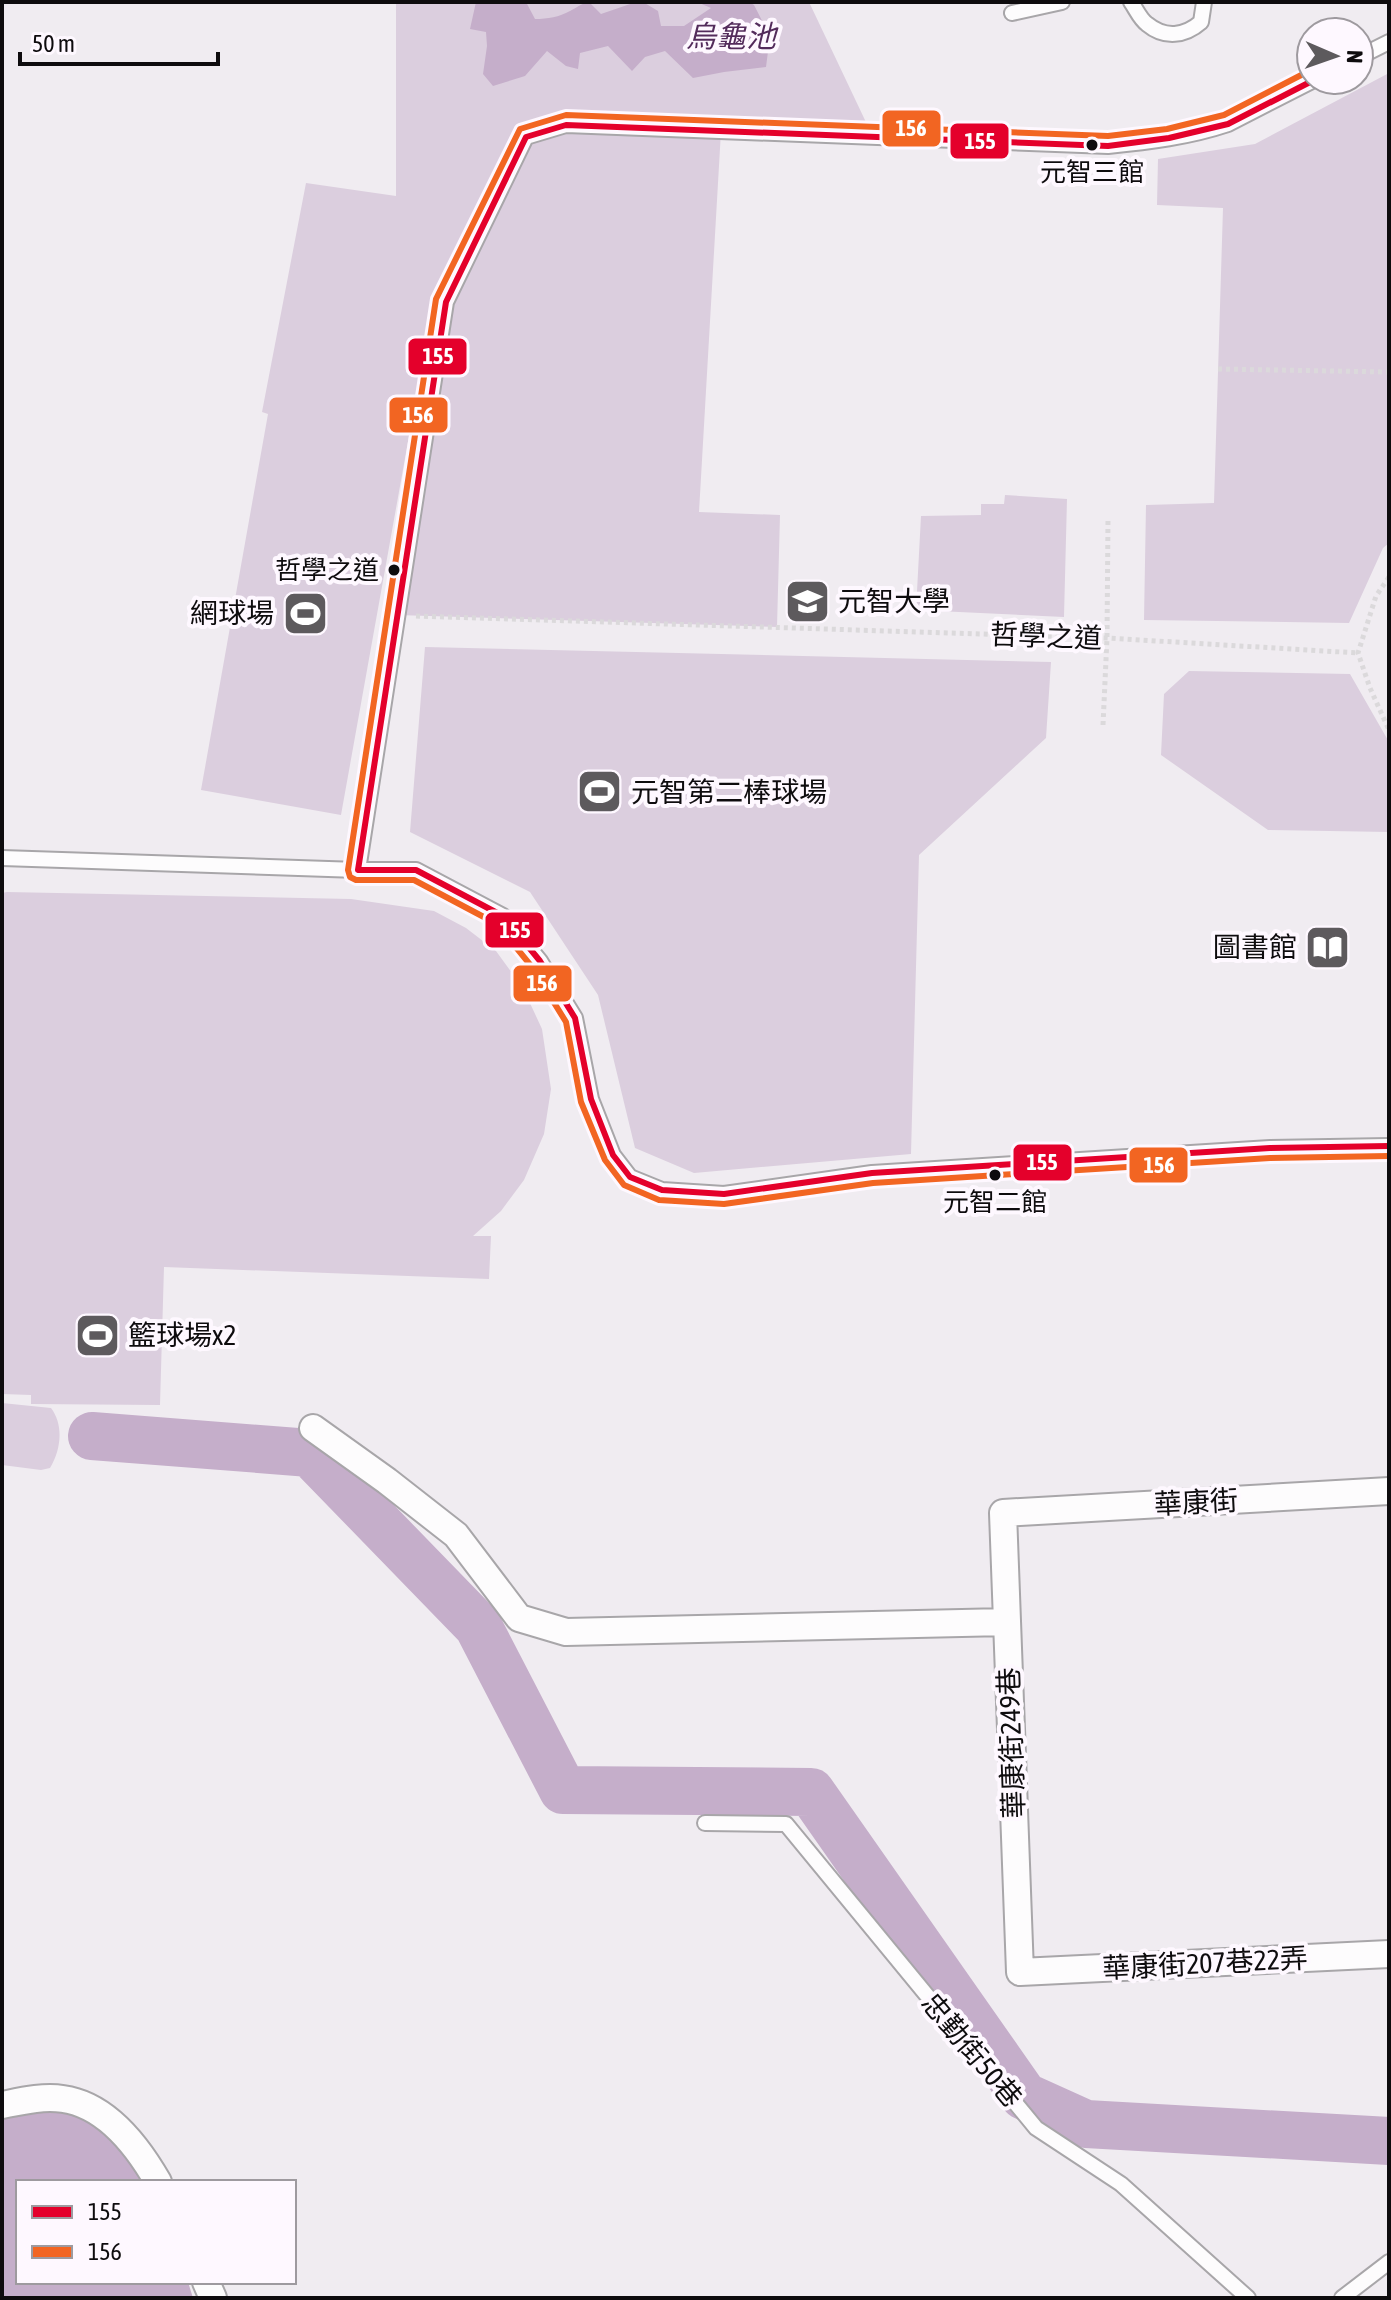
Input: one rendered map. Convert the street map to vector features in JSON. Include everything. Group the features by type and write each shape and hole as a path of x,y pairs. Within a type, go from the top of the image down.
{"street":[{"path":"313,1428 456,1535 519,1618 566,1632 1006,1622"},
{"name":"華康街","path":"1003,1513 1389,1491"},
{"name":"華康街249巷","path":"1003,1513 1020,1972"},
{"name":"華康街207巷22弄","path":"1020,1972 1389,1954"},
{"path":"2,2105 34,2099 65,2099 92,2110 123,2133 157,2180"}],"lane":[{"path":"1012,13 1062,2"},
{"path":"1131,2 1146,24 1166,34 1188,33 1201,22 1204,2"},
{"path":"358,870 446,302 526,137 566,125 1108,146 1156,142 1216,128 1295,90"},
{"path":"2,858 416,870 503,916 540,961 575,1018 591,1099 613,1155 630,1177 662,1190 724,1194 872,1173 1270,1148 1389,1146"},
{"name":"忠勤街50巷","path":"705,1823 786,1824 1036,2128 1121,2184 1248,2298"},
{"path":"1342,2298 1389,2262"}],"path":[{"path":"1218,369 1389,372"},
{"path":"1103,725 1108,519"},
{"path":"1389,577 1376,596 1358,653 1389,730"},
{"name":"哲學之道","path":"397,615 1107,638 1358,653"}],"shaded area":[{"path":"396,2 809,2 873,137 721,131 699,512 780,515 777,627 397,615 424,438 409,436 341,815 201,790 268,414 262,412 306,183 396,196"},
{"path":"1389,73 1389,543 1383,548 1349,623 1144,620 1146,505 1214,503 1223,208 1157,205 1158,159 1255,144 1346,96 1375,96 1375,80"},
{"path":"1005,495 1067,499 1064,617 916,610 921,516 981,515 981,504 1004,504"},
{"path":"425,647 1051,662 1046,738 919,855 911,1154 694,1173 635,1148 598,995 530,892 410,832"},
{"path":"1189,671 1350,674 1389,742 1389,832 1268,830 1161,755 1164,694"},
{"path":"2,893 351,899 434,911 466,928 496,951 523,988 542,1029 551,1089 544,1134 524,1180 501,1211 473,1236 491,1236 489,1279 164,1267 160,1405 31,1404 31,1395 2,1394"},
{"path":"2,1403 51,1408 58,1422 60,1438 50,1468 41,1470 2,1465"}],"water":[{"name":"烏龜池","path":"476,2 526,2 535,19 558,16 589,2 601,14 643,2 658,11 661,26 684,26 711,8 697,2 749,2 754,5 770,36 766,67 693,78 665,51 645,57 632,71 608,46 580,53 578,69 566,66 547,51 525,76 493,86 483,74 486,32 470,29"},
{"path":"52,2111 80,2115 112,2139 144,2180 16,2180 16,2284 189,2284 193,2298 2,2298 2,2118 24,2112"}],"waterway":[{"path":"92,1436 310,1453 478,1626 563,1790 811,1792 1024,2096 1086,2124 1389,2141"}],"transit line":[{"name":"156","path":"1295,78 1224,115 1167,129 1108,136 566,115 520,129 436,299 348,870 350,877 356,880 414,880 497,924 532,967 566,1022 581,1102 605,1160 624,1185 659,1200 724,1204 873,1183 1270,1158 1389,1156"},
{"name":"155","path":"1295,90 1228,124 1169,138 1108,146 566,125 526,137 446,302 358,870 416,870 503,916 540,961 575,1018 591,1099 613,1155 630,1177 662,1190 724,1194 872,1173 1270,1148 1389,1146"}],"place":[{"name":"元智三館","path":"1092,145"},
{"name":"哲學之道","path":"394,570"},
{"name":"元智大學","path":"807,601"},
{"name":"網球場","path":"305,613"},
{"name":"元智第二棒球場","path":"600,792"},
{"name":"圖書館","path":"1328,947"},
{"name":"元智二館","path":"995,1175"},
{"name":"籃球場x2","path":"97,1335"}]}
